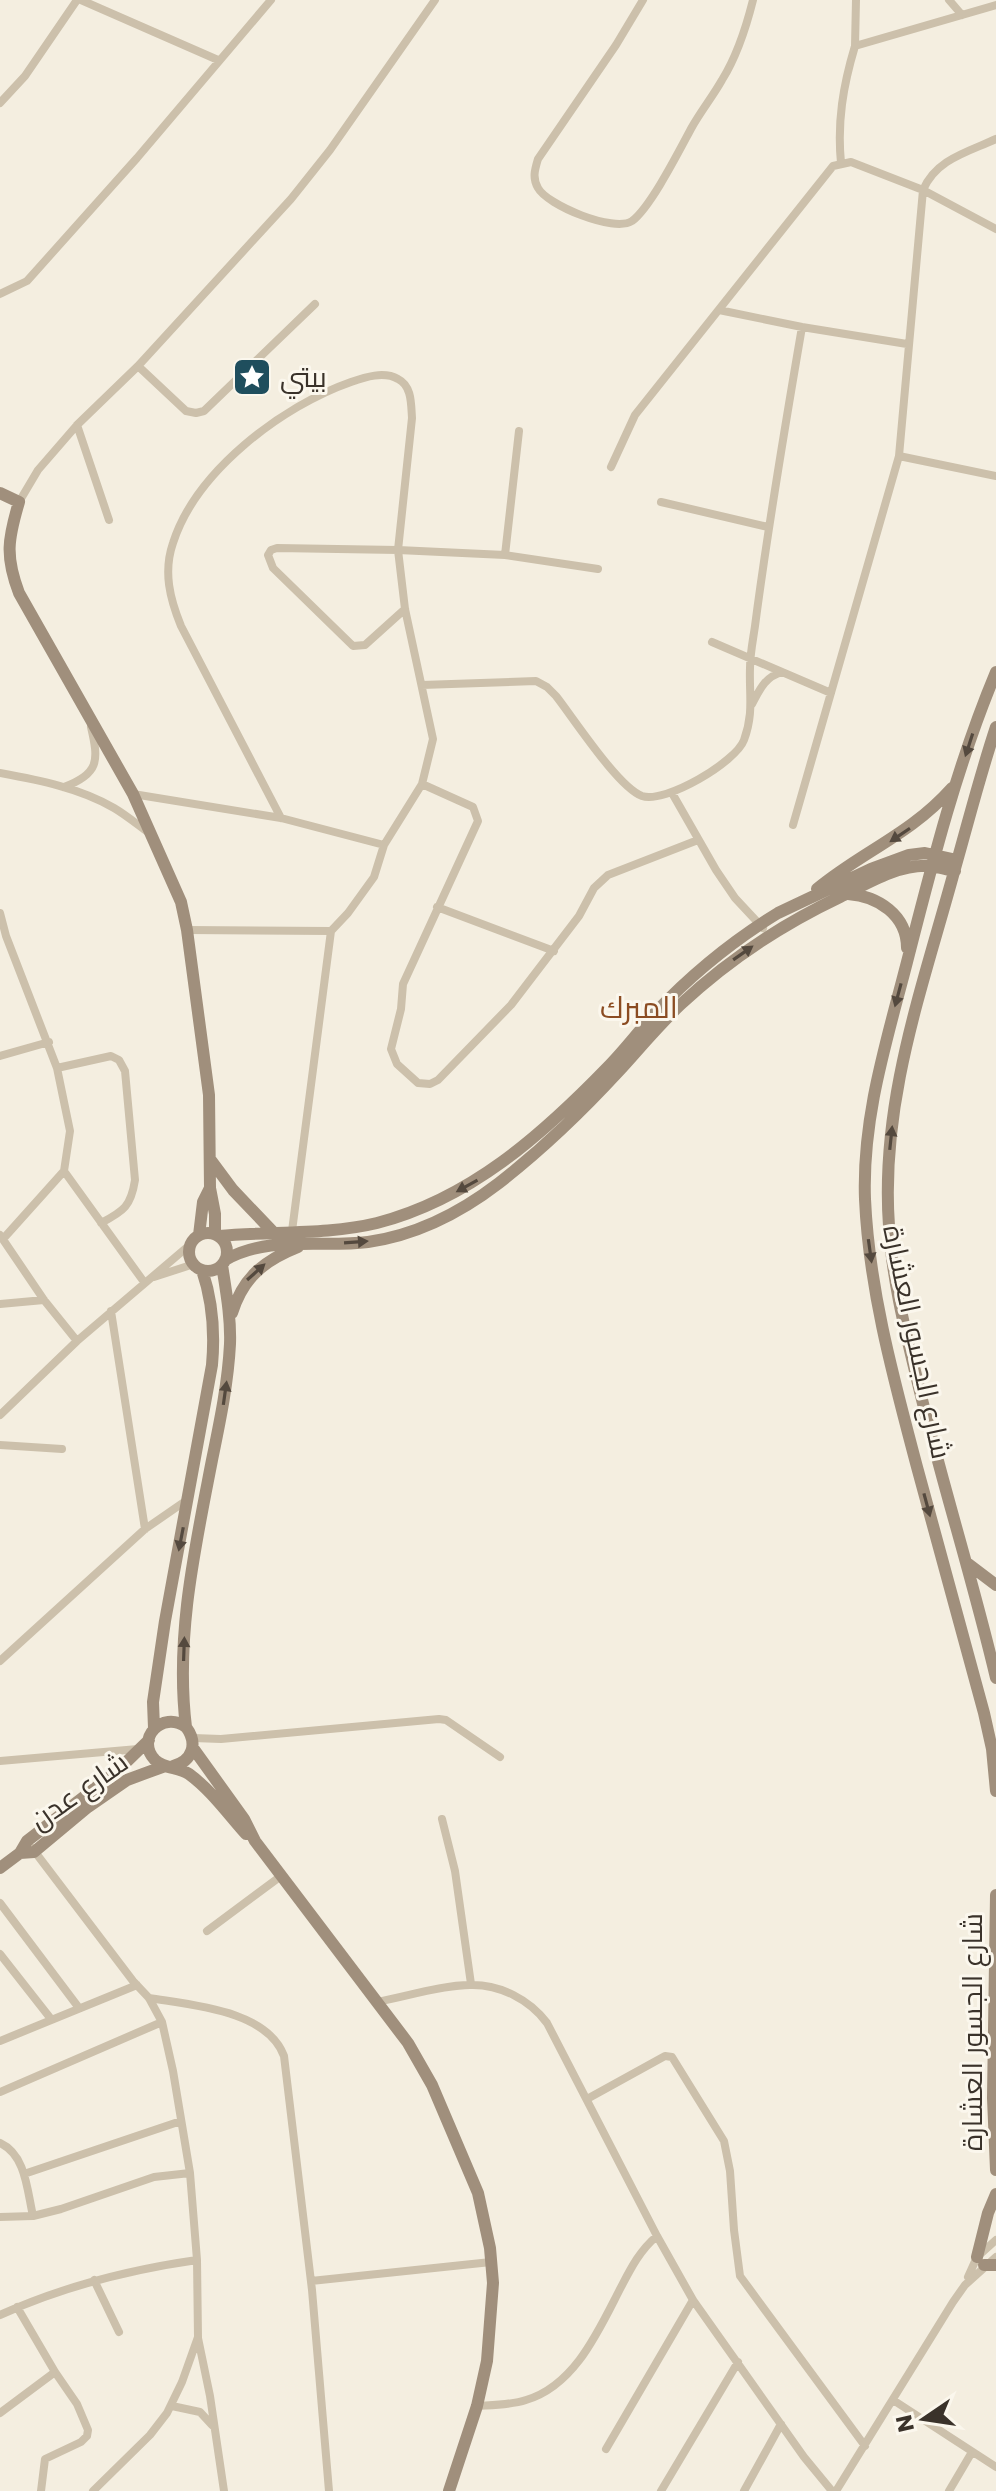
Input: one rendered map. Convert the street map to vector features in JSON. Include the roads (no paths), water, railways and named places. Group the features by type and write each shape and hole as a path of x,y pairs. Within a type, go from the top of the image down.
{"street":[{"path":"0,103 25,76 79,0 218,60"},
{"path":"0,294 27,281 137,158 271,0"},
{"path":"169,1766 186,1760 191,1738 183,1698 185,1616 223,1404 230,1343 224,1263 227,1250 217,1235 210,1188 209,1095 187,930 181,902 133,794 26,607 4,562 19,502 38,470 291,199 330,150 435,0"},
{"path":"643,0 538,159 534,173 537,187 544,196 612,226 631,222 674,160 724,78 744,34 753,0"},
{"path":"841,163 838,134 842,99 855,46 856,0"},
{"path":"949,0 962,15"},
{"path":"855,46 996,5"},
{"path":"793,825 899,456 923,190 928,178 942,164 996,139"},
{"path":"611,467 635,415 828,171 841,163 851,162 923,190 996,229"},
{"path":"138,366 186,411 204,411 315,304"},
{"path":"719,310 907,344"},
{"path":"422,685 536,681 556,696 630,788 647,798 672,793 737,751 744,742 752,705 751,657 768,527 802,327"},
{"path":"281,818 171,601 168,578 173,541 194,502 216,473 251,438 283,414 311,398 361,379 383,375 396,377 405,384 411,400 412,418 398,550 405,609 433,739 422,784 384,845 374,877 331,931 292,1231"},
{"path":"77,425 109,520"},
{"path":"505,555 519,431"},
{"path":"899,456 996,476"},
{"path":"0,493 19,502"},
{"path":"661,502 768,527"},
{"path":"405,609 365,645 353,646 273,568 268,555 277,548 398,550 505,555 598,569"},
{"path":"712,642 831,693"},
{"path":"752,705 765,681 782,672"},
{"name":"شارع الجسور العشارة","path":"996,672 933,860 881,1055 871,1103 865,1172 865,1201 875,1287 893,1370 984,1713 992,1749 996,1791"},
{"path":"63,787 80,781 91,772 95,762 95,746 87,711"},
{"name":"شارع الجسور العشارة","path":"995,1667 922,1402 899,1302 887,1190 888,1157 899,1076 927,965 996,727"},
{"path":"0,773 63,787 113,807 153,836"},
{"path":"801,903 838,873 924,818 957,783"},
{"path":"422,784 473,807 478,821 403,984 401,1009 391,1049 397,1064 418,1083 430,1084 438,1080 511,1005 579,916 594,888 608,875 698,840"},
{"path":"672,793 735,898 768,936"},
{"path":"133,794 281,818 384,845"},
{"path":"0,1415 77,1341 195,1239 375,1223 409,1213 465,1188 522,1147 606,1070 672,997 760,924 897,859 917,853 956,866"},
{"path":"146,1280 198,1267 213,1270 236,1254 267,1246 367,1242 405,1234 458,1211 521,1165 596,1095 681,1004 726,965 768,936 845,894 892,873 933,860"},
{"path":"845,894 872,898 894,914 907,942 906,965"},
{"path":"437,907 554,951"},
{"path":"0,913 6,936 49,1042 70,1131 64,1171 1,1237 44,1300 77,1341"},
{"path":"187,930 331,931"},
{"path":"0,1056 49,1042"},
{"path":"57,1068 111,1056 119,1060 125,1071 135,1180 127,1207 101,1223"},
{"path":"209,1157 233,1190 273,1232"},
{"path":"64,1171 146,1280"},
{"path":"210,1188 203,1202 190,1254 210,1300 214,1337 209,1393 165,1621 147,1739 152,1756 188,1773 255,1841 408,2043 432,2085 478,2193 493,2283 487,2361 477,2406 449,2491"},
{"path":"230,1320 238,1295 253,1275 282,1253 304,1244"},
{"path":"0,1304 44,1300"},
{"path":"111,1311 145,1529"},
{"path":"0,1445 62,1449"},
{"path":"0,1661 145,1529 188,1500"},
{"path":"966,1562 996,1585"},
{"path":"954,1605 977,1605"},
{"path":"959,1625 981,1622"},
{"path":"191,1738 221,1739 439,1719 446,1720 500,1757"},
{"path":"0,1761 147,1739 170,1721 191,1738 255,1841"},
{"name":"شارع عدن","path":"30,1846 116,1772 147,1739"},
{"name":"شارع عدن","path":"0,1868 127,1780 169,1766"},
{"path":"442,1819 455,1871 471,1984"},
{"path":"30,1846 149,1998 162,2022 190,2173 197,2260 198,2337 224,2491"},
{"path":"207,1931 281,1876"},
{"name":"شارع الجسور العشارة","path":"996,1895 993,2098 996,2170"},
{"path":"0,1903 79,2008"},
{"path":"2,1961 51,2019"},
{"path":"376,2002 471,1984 511,1993 537,2009 693,2300 822,2481 834,2491 965,2285 986,2262 996,2240"},
{"path":"0,2041 137,1985"},
{"path":"149,1998 209,2008 245,2020 270,2034 284,2056 311,2281 329,2491"},
{"path":"0,2092 162,2022"},
{"path":"587,2099 665,2056 672,2057 724,2141 730,2171 740,2276 865,2446"},
{"path":"24,2174 181,2121"},
{"path":"0,2143 17,2156 33,2216"},
{"path":"0,2217 33,2216 154,2177 190,2173"},
{"path":"986,2262 988,2213 996,2194"},
{"path":"477,2406 524,2401 552,2388 564,2378 580,2359 641,2252 657,2236"},
{"path":"986,2262 996,2257"},
{"path":"0,2315 94,2280 127,2271 197,2260"},
{"path":"311,2281 491,2262"},
{"path":"94,2280 119,2332"},
{"path":"606,2449 693,2300"},
{"path":"17,2307 77,2404 88,2430 81,2442 45,2459 41,2491"},
{"path":"93,2491 150,2435 172,2406 198,2337"},
{"path":"661,2491 738,2362"},
{"path":"0,2413 55,2372"},
{"path":"893,2400 996,2467"},
{"path":"172,2406 200,2412 213,2426"},
{"path":"744,2491 781,2424"},
{"path":"949,2491 972,2452"}],"place":[{"name":"بيتي","path":"252,377"}],"district":[{"name":"المبرك","path":"639,1007"}]}
